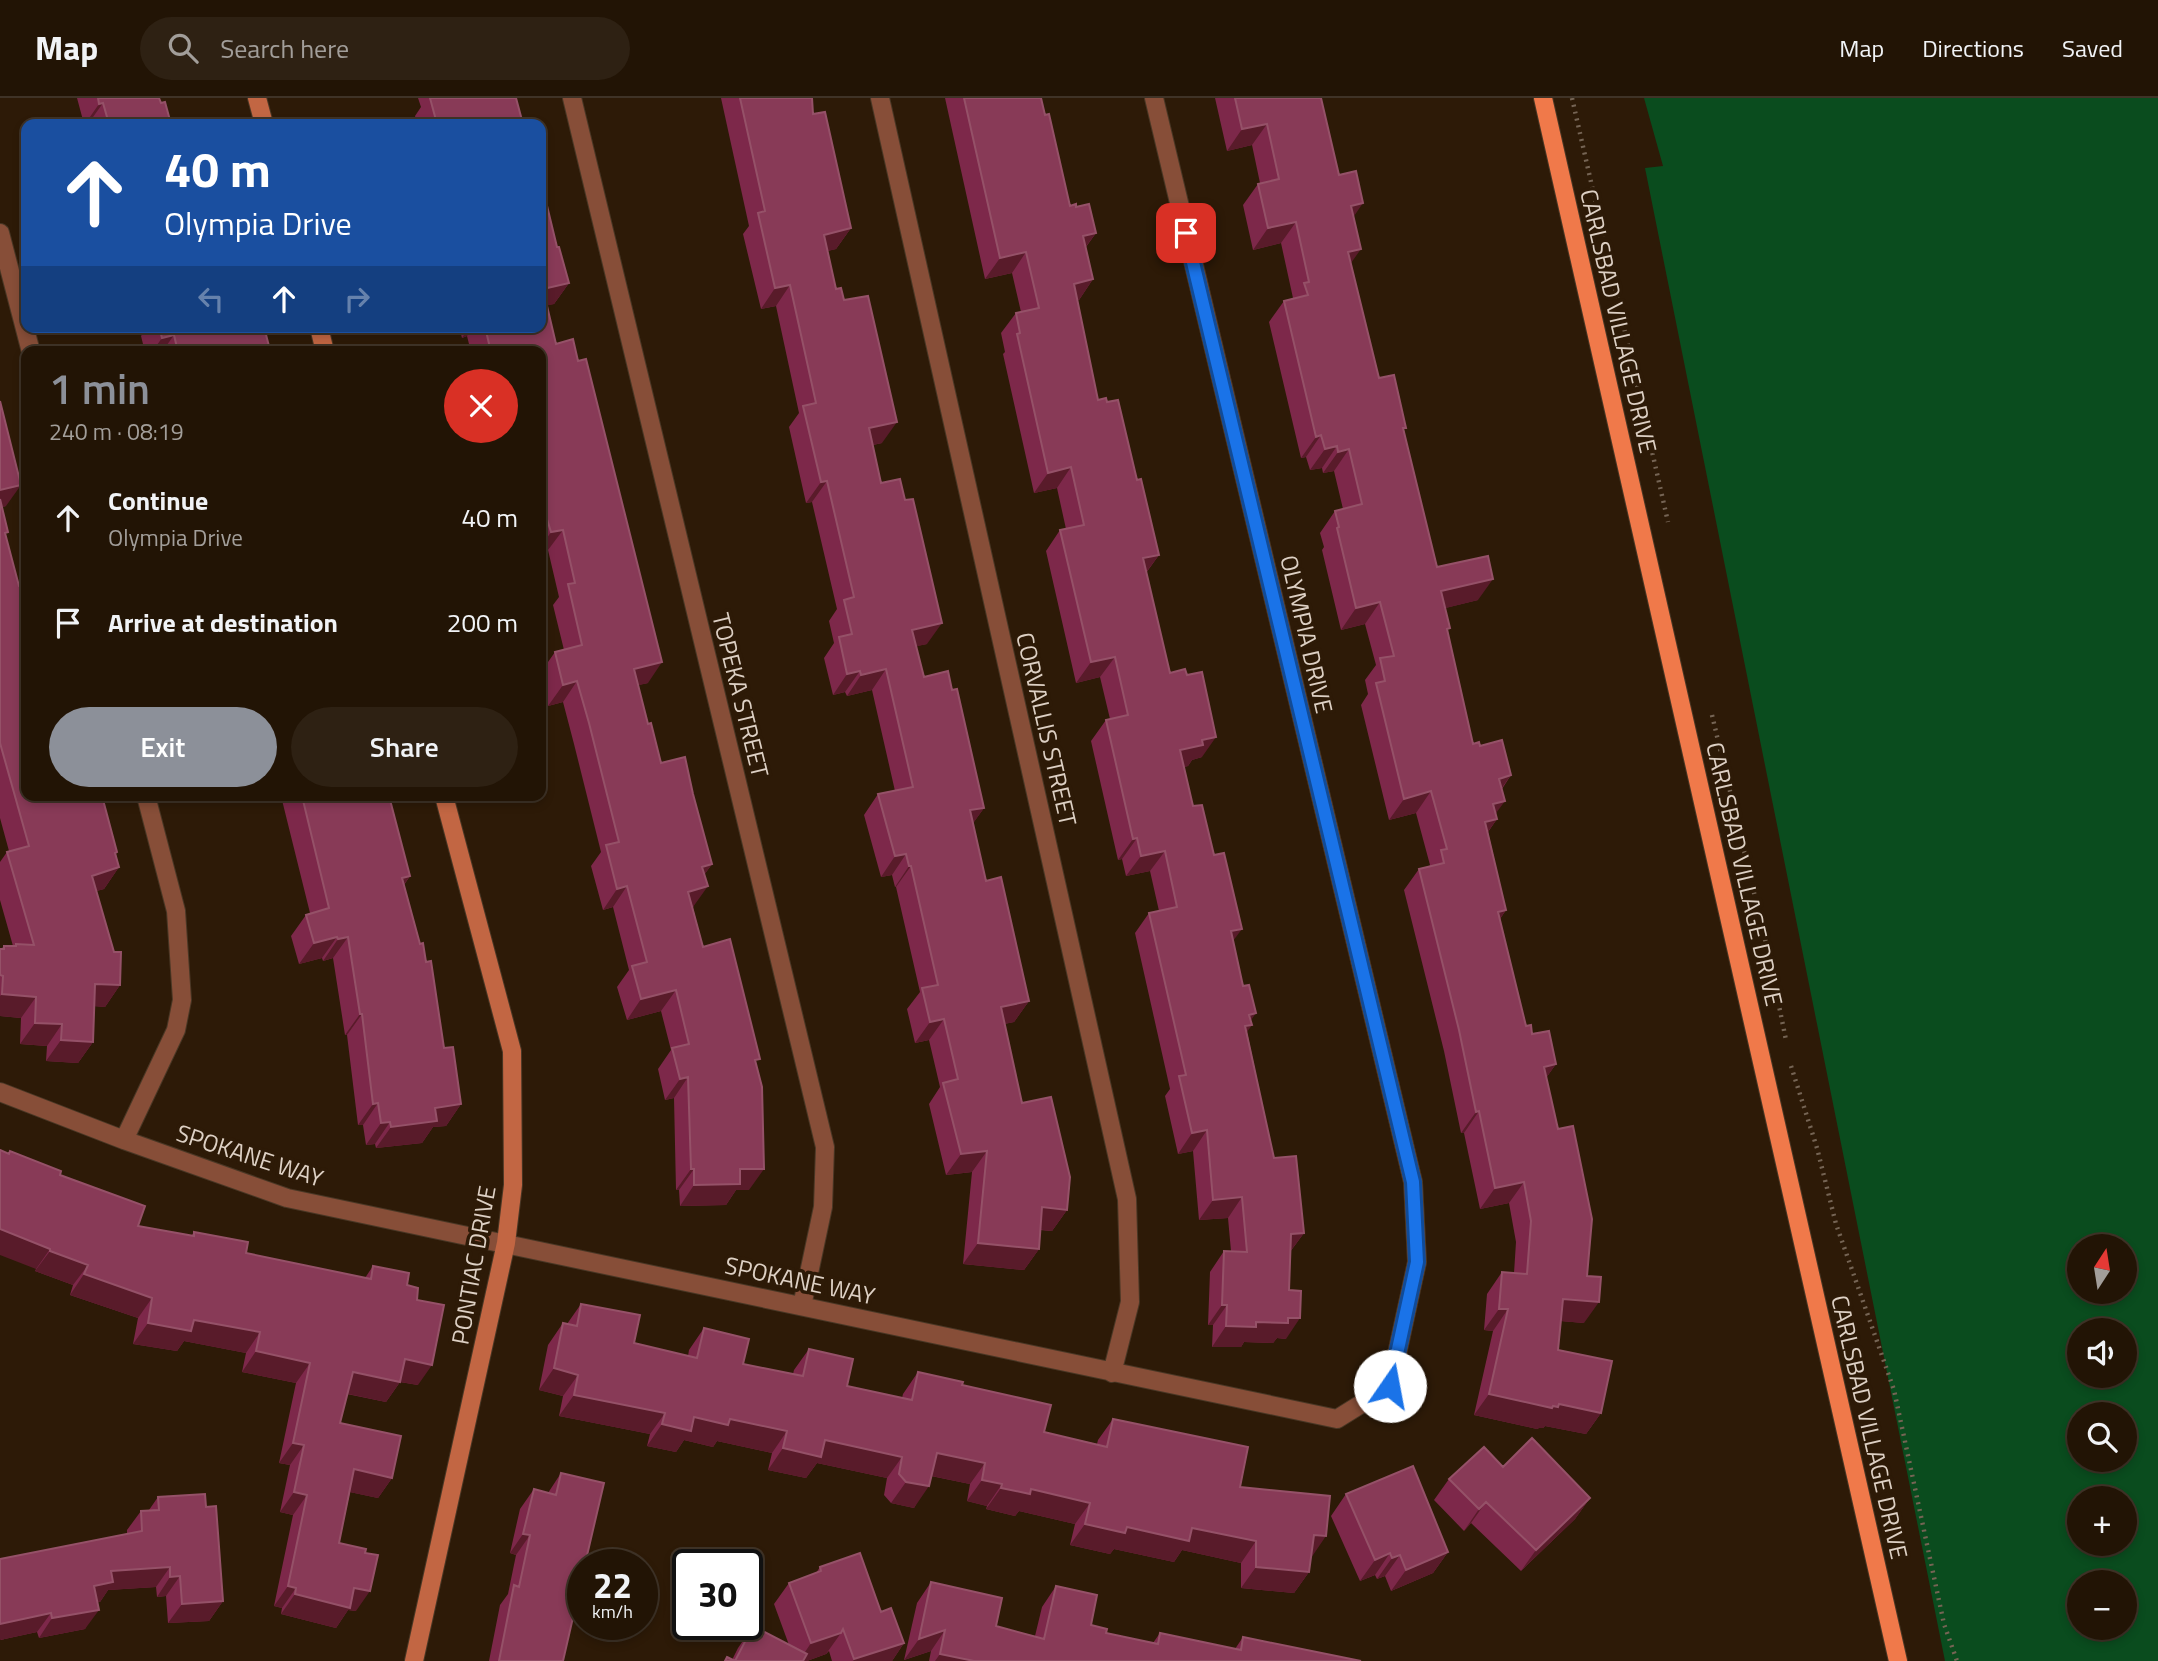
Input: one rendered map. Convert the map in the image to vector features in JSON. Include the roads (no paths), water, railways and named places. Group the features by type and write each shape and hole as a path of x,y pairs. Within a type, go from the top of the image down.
{"main road":[{"path":"257,98 263,119"},
{"name":"CARLSBAD VILLAGE DRIVE","path":"1543,98 1898,1661"},
{"name":"PONTIAC DRIVE","path":"414,1661 506,1243 513,1185 512,1051 445,801"}],"street":[{"name":"TOPEKA STREET","path":"572,98 825,1147 823,1208 802,1306"},
{"name":"CORVALLIS STREET","path":"880,98 1128,1199 1130,1302 1112,1373"},
{"name":"OLYMPIA DRIVE","path":"1154,98 1413,1182"},
{"path":"0,233 21,314"},
{"path":"124,1140 176,1030 182,1000 176,911 147,801"},
{"name":"SPOKANE WAY","path":"0,1092 287,1198 1337,1419 1390,1386 1417,1262 1413,1182"}]}
